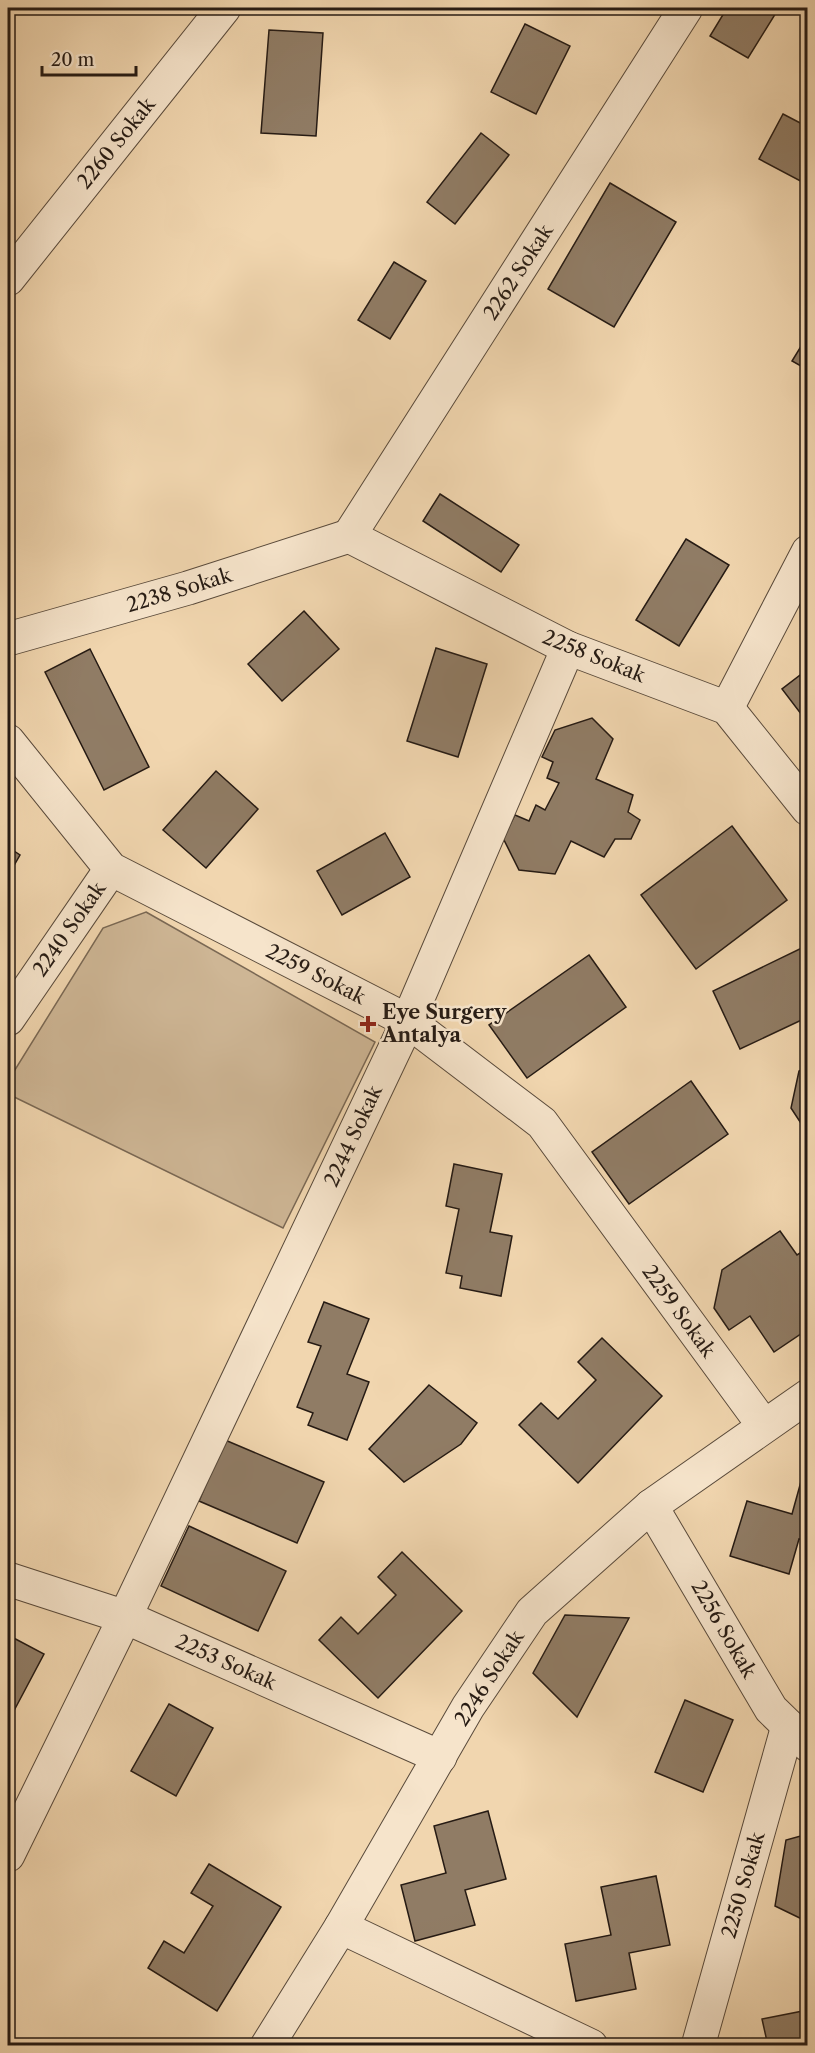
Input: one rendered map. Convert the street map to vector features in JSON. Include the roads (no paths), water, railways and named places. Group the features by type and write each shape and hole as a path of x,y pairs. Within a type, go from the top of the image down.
{"street":[{"name":"2260 Sokak","path":"8,279 225,8"},
{"name":"2262 Sokak","path":"349,536 687,8"},
{"name":"2238 Sokak","path":"8,639 188,588 349,536"},
{"name":"2258 Sokak","path":"349,536 568,648 727,708"},
{"path":"807,552 727,708 807,809"},
{"name":"2244 Sokak","path":"8,1855 125,1617 408,1021 568,648"},
{"name":"2259 Sokak","path":"8,741 111,869 408,1021 542,1123 764,1426"},
{"name":"2240 Sokak","path":"8,1019 111,869"},
{"name":"2246 Sokak","path":"267,2046 341,1927 468,1707 532,1612 651,1506 807,1396"},
{"name":"2256 Sokak","path":"651,1506 771,1709 798,1735"},
{"name":"2253 Sokak","path":"8,1579 125,1617 440,1757"},
{"name":"2250 Sokak","path":"698,2046 798,1735"},
{"path":"341,1927 591,2046"}],"place":[{"name":"Eye Surgery Antalya","path":"368,1024"}]}
